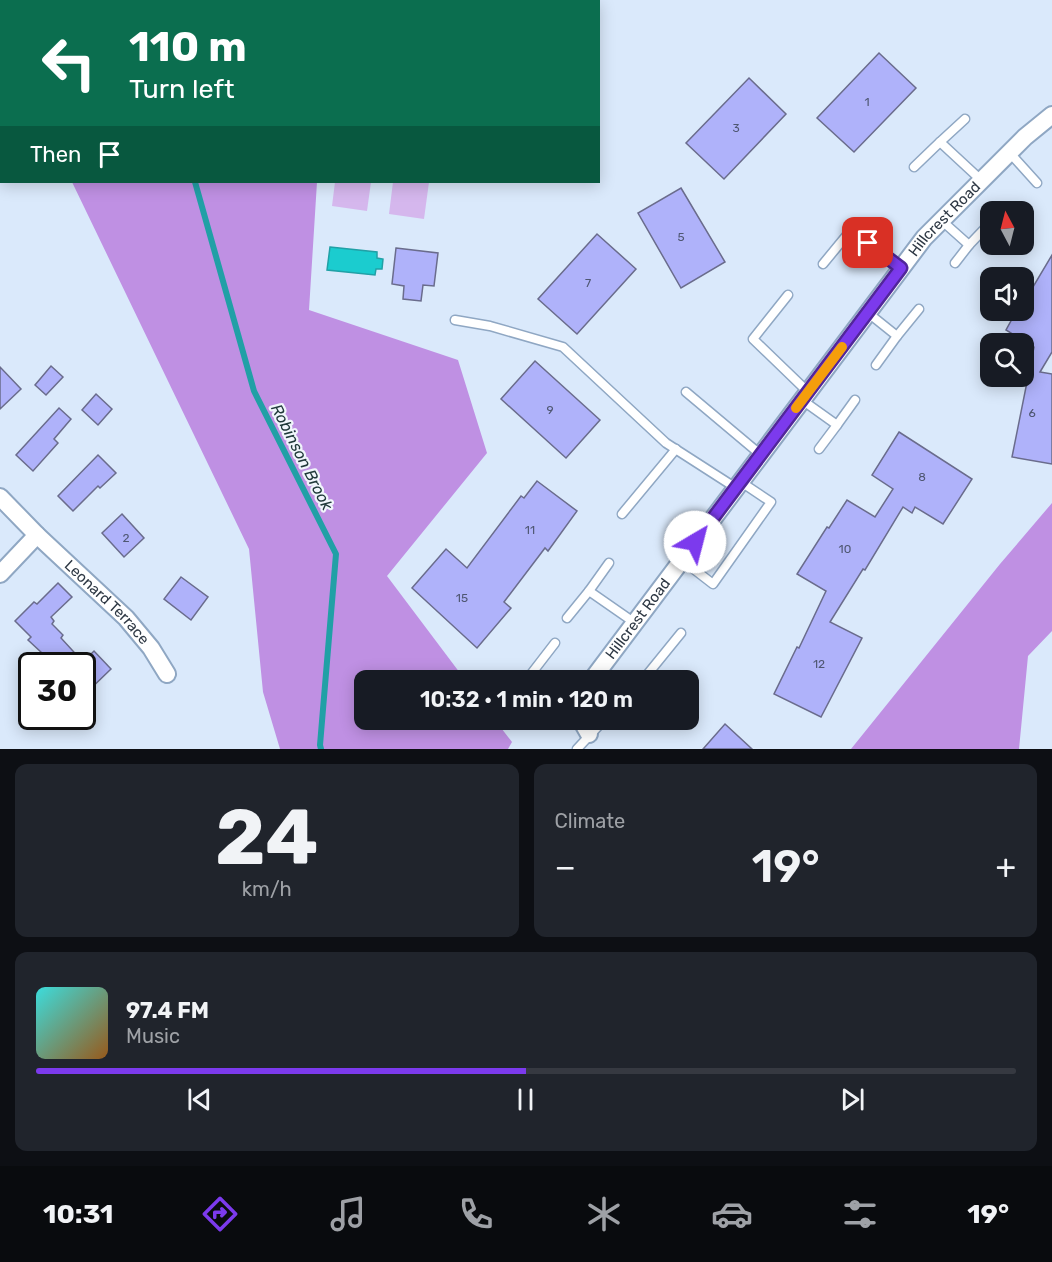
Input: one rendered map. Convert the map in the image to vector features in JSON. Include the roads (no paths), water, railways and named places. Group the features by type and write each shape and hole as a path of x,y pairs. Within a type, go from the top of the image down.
{"street":[{"name":"Hillcrest Road","path":"599,670 924,238 1025,136 1052,116"},
{"name":"Leonard Terrace","path":"0,497 126,618 151,648 167,675"},
{"path":"0,574 37,535"}],"lane":[{"path":"914,167 965,119"},
{"path":"940,142 981,180"},
{"path":"1009,152 1037,183"},
{"path":"941,220 969,245"},
{"path":"823,264 851,230 901,268"},
{"path":"955,263 980,234"},
{"path":"788,295 753,339 805,396 837,425"},
{"path":"876,365 919,309"},
{"path":"867,312 897,336"},
{"path":"455,320 490,326 563,347 666,442 771,502 713,584 682,560"},
{"path":"686,392 761,455"},
{"path":"819,449 855,400"},
{"path":"622,514 676,449"},
{"path":"567,618 609,563"},
{"path":"589,591 635,623"},
{"path":"651,670 681,633"},
{"path":"534,670 555,643"},
{"path":"577,749 584,730"}],"waterway":[{"name":"Robinson Brook","path":"195,183 254,391 336,554 321,749"}]}
